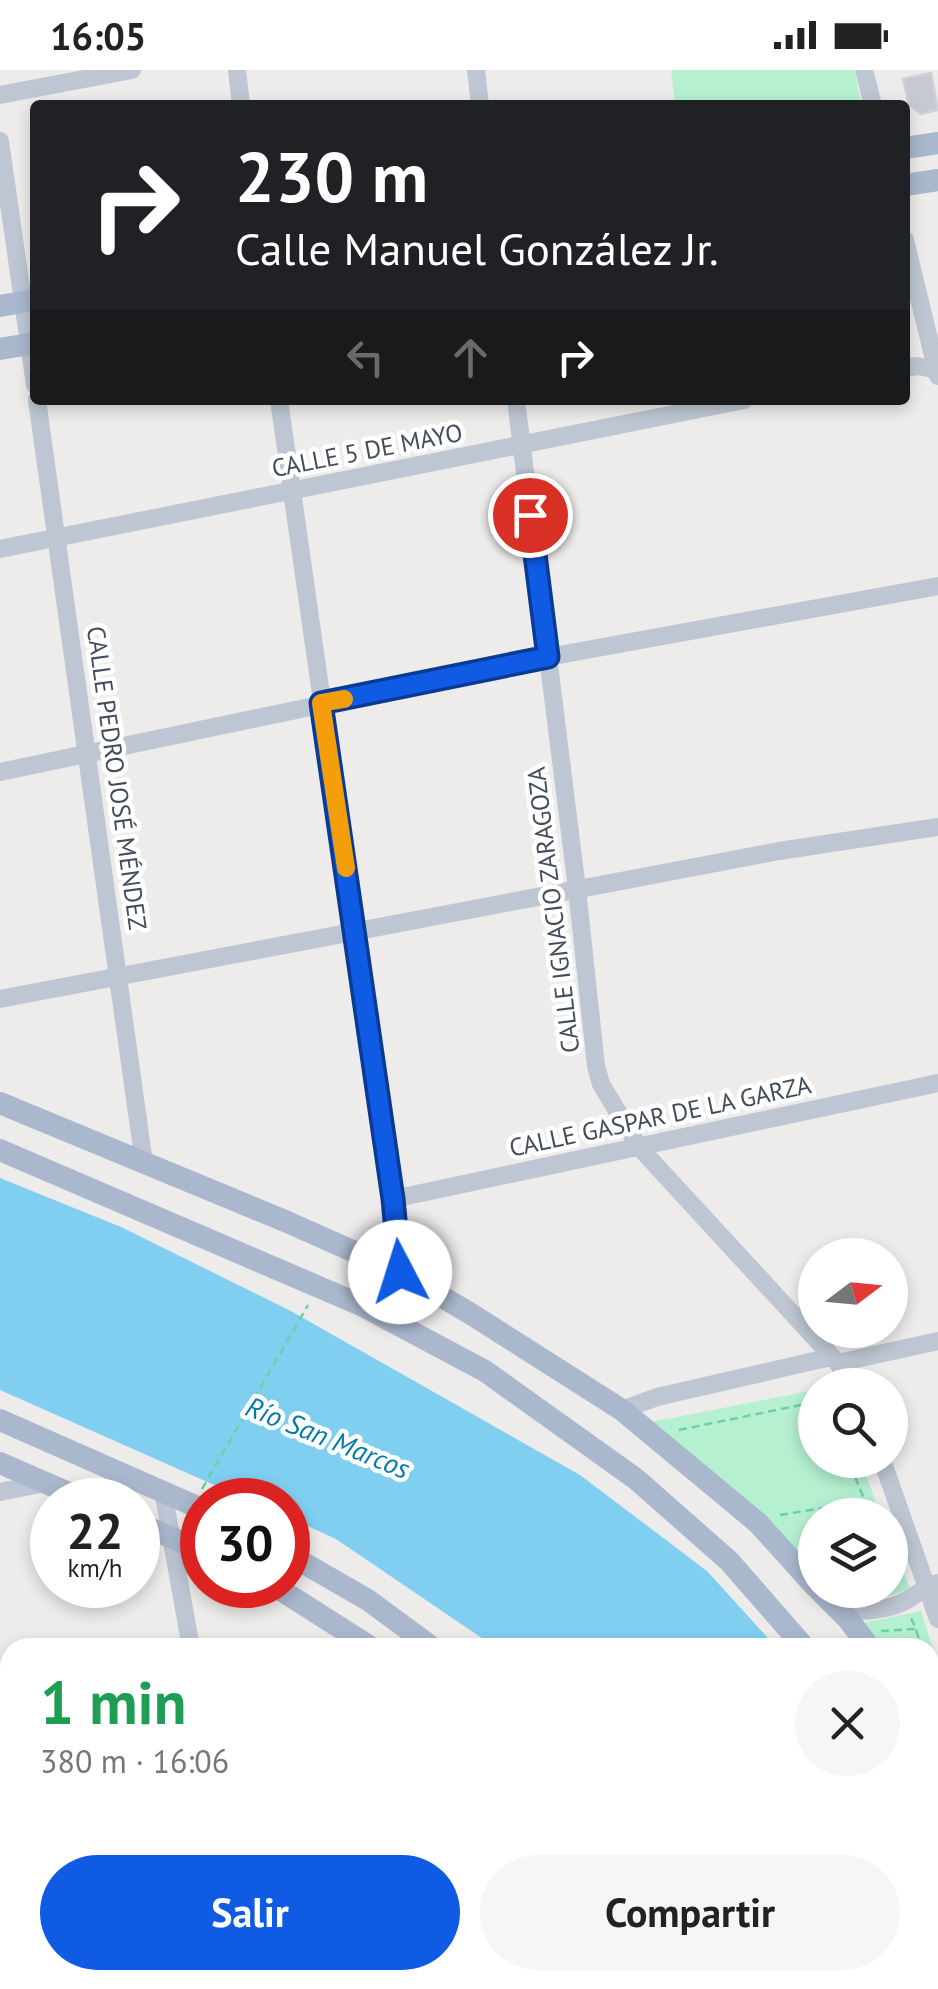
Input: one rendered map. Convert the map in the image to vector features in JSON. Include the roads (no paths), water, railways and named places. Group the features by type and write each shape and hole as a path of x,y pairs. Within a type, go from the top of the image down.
{"main road":[{"path":"910,147 938,144"},
{"path":"910,184 938,180"},
{"path":"0,350 30,344"},
{"path":"0,1103 285,1220 400,1272 622,1410 758,1522 798,1566"},
{"path":"0,1150 394,1322 485,1371 636,1479 729,1561 796,1638"},
{"path":"124,1201 138,1160"},
{"path":"0,1420 180,1496"},
{"path":"0,1463 34,1478"},
{"path":"160,1532 180,1541"},
{"path":"310,1567 368,1600 419,1638"},
{"path":"310,1608 356,1638"},
{"path":"837,1608 862,1638"}],"street":[{"path":"0,95 132,70"},
{"path":"237,70 241,100"},
{"path":"476,70 479,100"},
{"path":"864,70 871,100"},
{"path":"0,141 19,303 30,338"},
{"path":"910,260 938,372 910,367"},
{"name":"CALLE PEDRO JOSÉ MÉNDEZ","path":"38,405 120,976 138,1160"},
{"path":"280,405 393,1199 400,1272 394,1322"},
{"name":"CALLE IGNACIO ZARAGOZA","path":"517,405 601,1084 639,1146 839,1368"},
{"name":"CALLE 5 DE MAYO","path":"0,549 719,405"},
{"path":"0,772 548,657 938,586"},
{"path":"0,999 778,851 938,827"},
{"name":"CALLE GASPAR DE LA GARZA","path":"393,1199 938,1083"},
{"path":"622,1410 657,1397 938,1341"},
{"path":"889,1478 933,1584 938,1619"},
{"path":"0,1492 30,1486"},
{"path":"164,1492 188,1638"},
{"path":"908,1600 933,1584"},
{"path":"852,1608 860,1612 878,1608"}],"water":[{"name":"Río San Marcos","path":"0,1178 121,1227 289,1310 580,1475 707,1571 768,1638 482,1638 336,1539 310,1527 310,1478 198,1478 0,1390"}]}
